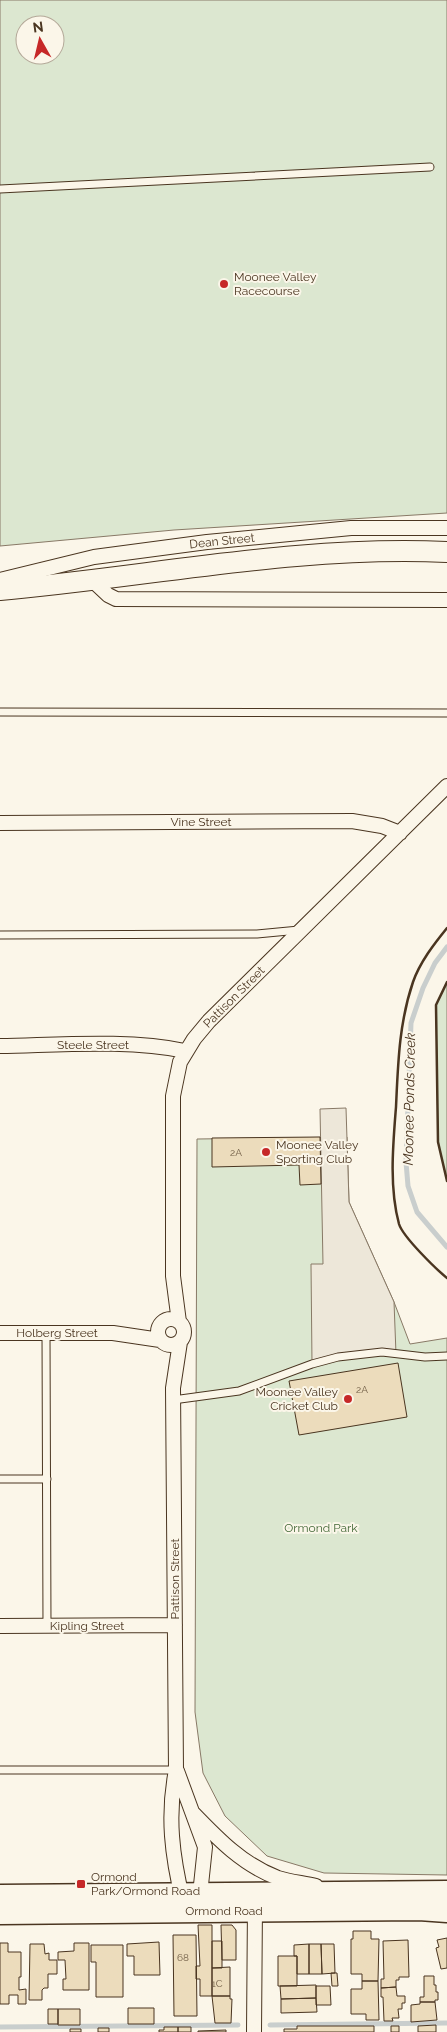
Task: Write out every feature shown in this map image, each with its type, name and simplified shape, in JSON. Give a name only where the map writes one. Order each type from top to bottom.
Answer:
[{"type":"main road","name":"Ormond Road","points":[[255,1902],[354,1892],[447,1892]]},
{"type":"main road","name":"Ormond Road","points":[[0,1896],[255,1902],[447,1911]]},
{"type":"main road","name":"Ormond Road","points":[[0,1913],[189,1900]]},
{"type":"street","name":"Dean Street","points":[[0,580],[94,557],[216,541],[351,528],[447,528]]},
{"type":"street","name":"Dean Street","points":[[0,590],[291,556],[384,552],[447,552]]},
{"type":"street","points":[[92,580],[108,595],[116,599],[447,600]]},
{"type":"street","name":"Pattison Street","points":[[179,1322],[173,1276],[173,1096],[175,1078],[185,1051],[209,1021],[447,786]]},
{"type":"street","name":"Vine Street","points":[[0,823],[352,821],[382,826],[400,833]]},
{"type":"street","name":"Steele Street","points":[[0,1046],[133,1045],[185,1051]]},
{"type":"street","name":"Pattison Street","points":[[162,1323],[173,1276]]},
{"type":"street","points":[[172,1319],[179,1322],[184,1332],[180,1342],[172,1346],[162,1341],[158,1332],[162,1323],[172,1319]]},
{"type":"street","name":"Holberg Street","points":[[113,1333],[162,1323]]},
{"type":"street","name":"Holberg Street","points":[[0,1333],[113,1333],[162,1341]]},
{"type":"street","name":"Pattison Street","points":[[162,1341],[173,1394]]},
{"type":"street","name":"Pattison Street","points":[[180,1342],[173,1394],[176,1770],[170,1814],[173,1843],[189,1900]]},
{"type":"street","name":"Kipling Street","points":[[0,1626],[175,1625]]},
{"type":"street","name":"Pattison Street","points":[[176,1770],[204,1847],[201,1885],[189,1900]]},
{"type":"street","name":"Pattison Street","points":[[193,1813],[221,1843],[247,1862],[278,1878],[354,1892]]},
{"type":"street","points":[[254,2032],[255,1902]]},
{"type":"lane","points":[[0,188],[430,167]]},
{"type":"lane","points":[[0,712],[447,713]]},
{"type":"lane","points":[[0,935],[257,934],[302,929]]},
{"type":"lane","points":[[46,1333],[47,1626]]},
{"type":"lane","points":[[173,1394],[239,1392],[312,1364],[338,1357],[382,1352],[425,1357],[447,1356]]},
{"type":"lane","points":[[0,1479],[47,1479]]},
{"type":"lane","points":[[0,1770],[176,1770]]},
{"type":"green space","name":"Moonee Valley Racecourse","points":[[0,0],[447,0],[447,513],[174,530],[0,546]]},
{"type":"green space","points":[[447,982],[447,1181],[438,1142],[436,1005]]},
{"type":"green space","name":"Ormond Park","points":[[347,1137],[349,1202],[394,1302],[410,1344],[447,1338],[447,1875],[324,1873],[267,1856],[225,1816],[203,1773],[195,1712],[197,1139]]},
{"type":"shaded area","points":[[346,1108],[349,1202],[394,1302],[396,1354],[382,1352],[312,1364],[311,1264],[323,1264],[320,1109]]},
{"type":"building","name":"Moonee Valley Sporting Club","points":[[320,1137],[321,1184],[300,1185],[299,1165],[212,1167],[212,1138]]},
{"type":"building","name":"Moonee Valley Cricket Club","points":[[398,1363],[407,1417],[299,1435],[289,1381]]},
{"type":"building","points":[[198,1925],[212,1925],[212,1996],[200,1996],[200,1979],[196,1979],[196,1966],[200,1966]]},
{"type":"building","points":[[221,1925],[232,1925],[236,1930],[236,1960],[222,1960]]},
{"type":"building","points":[[353,1931],[371,1931],[371,1939],[379,1939],[378,1981],[362,1981],[362,1974],[351,1974],[351,1939],[353,1939]]},
{"type":"building","points":[[173,1935],[196,1935],[197,2016],[174,2016]]},
{"type":"building","points":[[447,1938],[447,1968],[441,1969],[436,1948],[439,1947],[437,1940]]},
{"type":"building","points":[[408,1940],[409,1977],[399,1977],[399,1980],[396,1980],[396,1987],[381,1988],[381,1979],[384,1979],[383,1941]]},
{"type":"building","points":[[212,1941],[222,1941],[222,1968],[212,1968]]},
{"type":"building","points":[[159,1942],[160,1975],[134,1975],[134,1956],[127,1956],[127,1944]]},
{"type":"building","points":[[0,1943],[8,1943],[8,1952],[21,1952],[19,1990],[26,1989],[26,2004],[18,2004],[18,1995],[9,1995],[9,2004],[0,2004]]},
{"type":"building","points":[[74,1943],[89,1943],[89,1990],[63,1990],[63,1979],[66,1979],[65,1960],[58,1960],[58,1952],[74,1951]]},
{"type":"building","points":[[30,1944],[44,1944],[45,1954],[49,1953],[49,1960],[57,1960],[57,1974],[48,1974],[48,1988],[42,1990],[42,2000],[29,2000]]},
{"type":"building","points":[[309,1944],[321,1944],[322,1974],[309,1974]]},
{"type":"building","points":[[309,1944],[309,1974],[297,1974],[297,1956],[294,1956],[294,1945]]},
{"type":"building","points":[[321,1944],[334,1944],[335,1973],[322,1974]]},
{"type":"building","points":[[91,1945],[123,1945],[123,1997],[96,1997],[96,1962],[91,1962]]},
{"type":"building","points":[[278,1956],[297,1956],[297,1986],[278,1986]]},
{"type":"building","points":[[230,1967],[230,1996],[212,1996],[212,1968]]},
{"type":"building","points":[[331,1973],[337,1973],[338,1986],[332,1986]]},
{"type":"building","points":[[424,1976],[434,1976],[434,1985],[436,1985],[436,1992],[438,1992],[438,2000],[435,2000],[435,2002],[420,2002],[420,1997],[424,1997]]},
{"type":"building","points":[[362,1981],[378,1981],[379,2020],[366,2020],[366,2014],[351,2014],[351,1989],[362,1989]]},
{"type":"building","points":[[316,1985],[316,1998],[281,1999],[280,1986]]},
{"type":"building","points":[[316,1986],[330,1986],[331,2005],[316,2005]]},
{"type":"building","points":[[396,1987],[397,1996],[405,1996],[405,2003],[402,2003],[402,2009],[398,2009],[399,2018],[392,2018],[393,2021],[384,2021],[381,1988]]},
{"type":"building","points":[[212,1996],[230,1996],[230,1999],[232,1999],[231,2023],[215,2023]]},
{"type":"building","points":[[316,1998],[317,2012],[281,2013],[281,1999]]},
{"type":"building","points":[[420,2002],[435,2002],[437,2020],[411,2022],[411,2005],[420,2004]]},
{"type":"building","points":[[128,2008],[154,2008],[154,2024],[128,2024]]},
{"type":"building","points":[[48,2009],[58,2009],[58,2024],[48,2024]]},
{"type":"building","points":[[58,2009],[80,2009],[80,2025],[58,2025]]},
{"type":"building","points":[[436,2025],[436,2032],[418,2032],[418,2026]]},
{"type":"building","points":[[297,2026],[374,2026],[374,2032],[284,2032],[284,2029],[297,2029]]},
{"type":"building","points":[[391,2026],[399,2026],[399,2032],[391,2032]]},
{"type":"building","points":[[164,2027],[178,2027],[178,2032],[159,2032],[159,2030],[164,2030]]},
{"type":"building","points":[[178,2027],[191,2027],[191,2032],[178,2032]]},
{"type":"building","points":[[98,2028],[109,2028],[109,2032],[98,2032]]},
{"type":"building","points":[[70,2029],[81,2029],[81,2032],[70,2032]]},
{"type":"building","points":[[226,2030],[226,2032],[198,2032],[198,2031]]},
{"type":"waterway","name":"Moonee Ponds Creek","points":[[447,947],[435,963],[423,988],[411,1023],[406,1162],[408,1186],[417,1212],[447,1247]]},
{"type":"waterway","points":[[270,2025],[447,2023]]},
{"type":"waterway","points":[[0,2027],[238,2025]]},
{"type":"wall","points":[[447,928],[419,967],[408,997],[399,1059],[393,1166],[394,1195],[399,1224],[413,1244],[447,1278]]},
{"type":"wall","points":[[447,982],[436,1005],[438,1142],[447,1181]]},
{"type":"place","name":"Moonee Valley Racecourse","points":[[224,284]]},
{"type":"place","name":"Moonee Valley Sporting Club","points":[[266,1152]]},
{"type":"place","name":"Moonee Valley Cricket Club","points":[[348,1399]]},
{"type":"place","name":"Ormond Park/Ormond Road","points":[[81,1884]]}]
